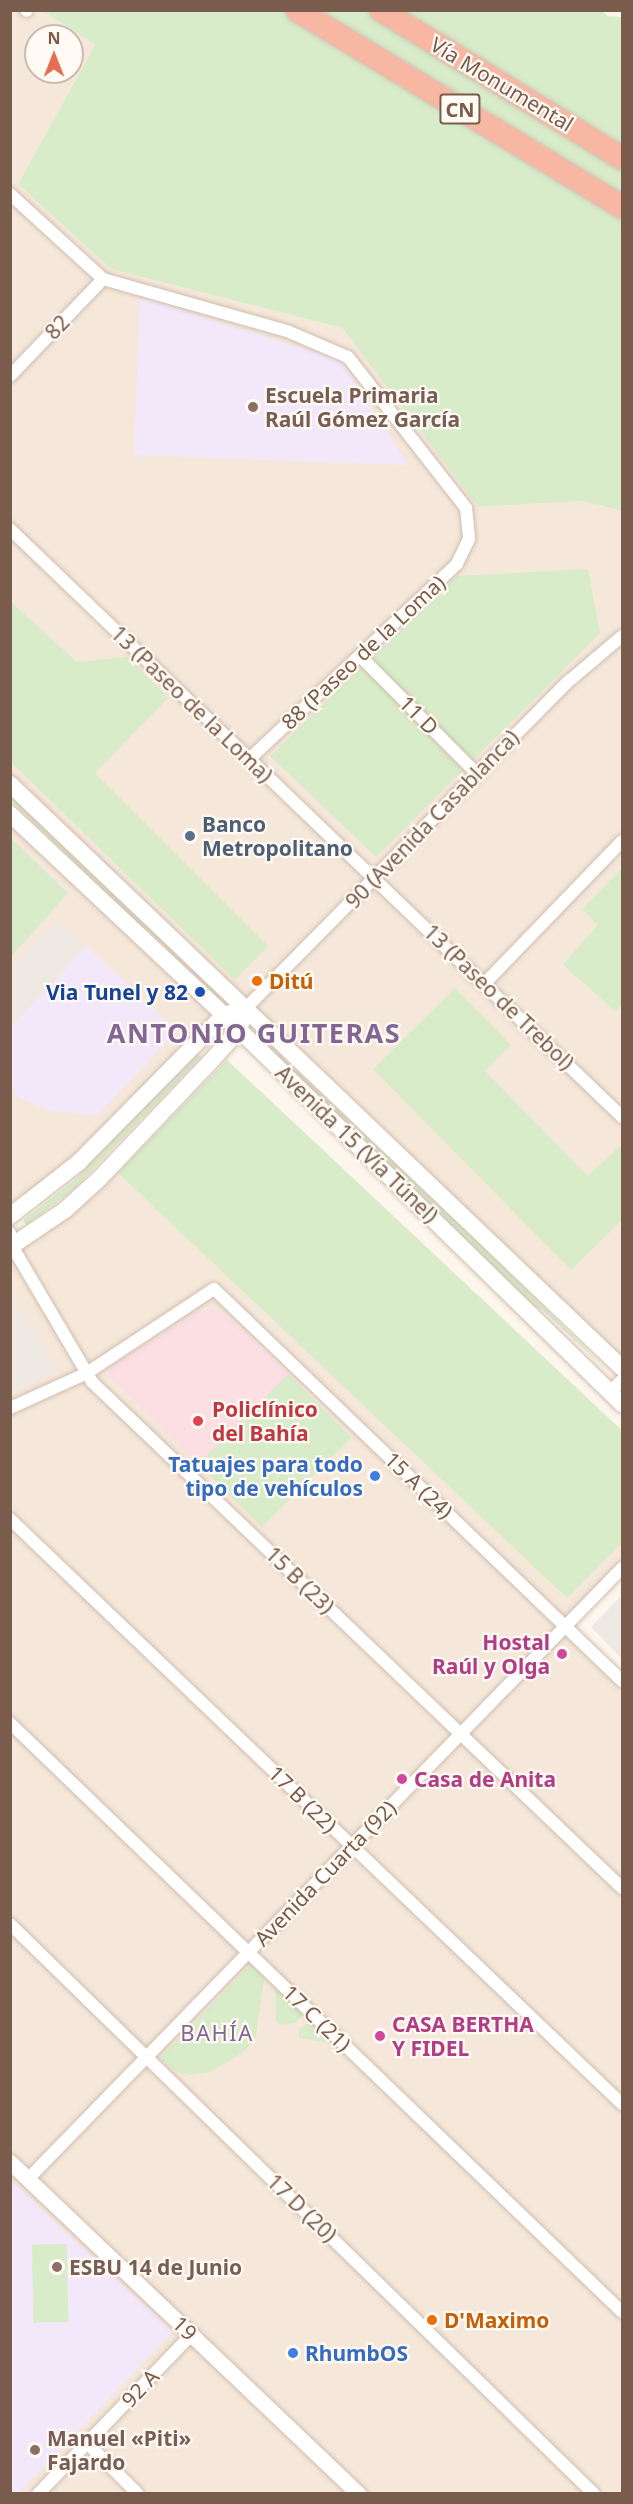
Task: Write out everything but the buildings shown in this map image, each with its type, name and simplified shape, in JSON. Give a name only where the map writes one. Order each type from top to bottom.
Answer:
[{"type":"highway","name":"Vía Monumental","points":[[297,10],[622,207]]},
{"type":"highway","name":"Vía Monumental","points":[[381,10],[622,158]]},
{"type":"main road","name":"Avenida 15 (Vía Túnel)","points":[[10,784],[622,1368]]},
{"type":"main road","name":"Avenida 15 (Vía Túnel)","points":[[10,814],[616,1386],[622,1404]]},
{"type":"main road","points":[[10,1216],[79,1162],[224,1015],[246,1008]]},
{"type":"main road","points":[[11,1242],[65,1210],[100,1178],[239,1030],[246,1008]]},
{"type":"street","points":[[10,194],[103,279]]},
{"type":"street","name":"82","points":[[10,376],[103,279]]},
{"type":"street","name":"88 (Paseo de la Loma)","points":[[103,279],[287,331],[348,357],[466,508],[469,538],[457,564],[361,657],[249,759]]},
{"type":"street","name":"13 (Paseo de la Loma)","points":[[10,529],[249,759],[376,877]]},
{"type":"street","name":"90 (Avenida Casablanca)","points":[[246,1008],[476,772],[569,681],[622,636]]},
{"type":"street","name":"11 D","points":[[361,657],[476,772]]},
{"type":"street","points":[[485,983],[622,841]]},
{"type":"street","name":"13 (Paseo de Trebol)","points":[[376,877],[622,1117]]},
{"type":"street","name":"15 B (23)","points":[[11,1242],[87,1373],[622,1888]]},
{"type":"street","name":"15 A (24)","points":[[87,1373],[214,1289],[622,1681]]},
{"type":"street","points":[[10,1408],[87,1373]]},
{"type":"street","name":"17 B (22)","points":[[10,1519],[622,2104]]},
{"type":"street","name":"Avenida Cuarta (92)","points":[[28,2179],[622,1568]]},
{"type":"street","name":"17 C (21)","points":[[10,1723],[622,2312]]},
{"type":"street","name":"17 D (20)","points":[[10,1923],[594,2493]]},
{"type":"street","name":"19","points":[[10,2162],[359,2493]]},
{"type":"street","name":"92 A","points":[[38,2493],[192,2334]]},
{"type":"street","points":[[87,2443],[138,2493]]},
{"type":"shaded area","points":[[10,11],[43,11],[63,24],[24,24],[24,84],[73,84],[18,184],[111,269],[342,328],[478,507],[582,501],[622,511],[622,1368],[11,782]]},
{"type":"shaded area","points":[[84,38],[95,45],[84,65]]},
{"type":"shaded area","name":"Escuela Primaria Raúl Gómez García","points":[[140,297],[340,360],[408,465],[134,455]]},
{"type":"shaded area","points":[[10,814],[224,1015],[10,1216]]},
{"type":"shaded area","points":[[57,919],[87,947],[11,1027],[11,968]]},
{"type":"shaded area","points":[[87,947],[177,1030],[98,1115],[50,1111],[16,1096],[11,1080],[11,1027]]},
{"type":"shaded area","points":[[227,1060],[622,1430],[622,1568],[566,1626],[622,1681],[622,2493],[11,2494],[11,1247],[59,1224],[118,1173]]},
{"type":"shaded area","points":[[11,1294],[57,1372],[10,1393]]},
{"type":"shaded area","name":"Policlínico del Bahía","points":[[211,1309],[225,1314],[288,1374],[199,1464],[109,1377],[110,1367],[193,1313]]},
{"type":"shaded area","points":[[622,1595],[622,1659],[591,1627]]},
{"type":"shaded area","name":"ESBU 14 de Junio","points":[[10,2180],[173,2331],[18,2494],[10,2493]]},
{"type":"green space","points":[[601,10],[608,16],[622,17],[622,511],[582,501],[478,507],[342,328],[111,269],[18,184],[73,84],[84,84],[84,65],[95,45],[84,38],[84,24],[63,24],[43,11]]},
{"type":"green space","points":[[588,569],[600,633],[376,857],[270,756],[457,576]]},
{"type":"green space","points":[[10,601],[77,662],[128,657],[168,698],[95,773],[268,946],[235,980],[11,762]]},
{"type":"green space","points":[[10,792],[230,1001],[227,1004],[150,931],[140,926],[11,800]]},
{"type":"green space","points":[[11,838],[68,893],[11,957],[10,956]]},
{"type":"green space","points":[[622,868],[622,1005],[615,1011],[563,965],[597,925],[582,909]]},
{"type":"green space","points":[[455,988],[511,1045],[485,1071],[588,1176],[620,1146],[622,1149],[622,1220],[571,1270],[373,1069]]},
{"type":"green space","points":[[249,1027],[441,1205],[609,1372],[542,1310],[525,1301]]},
{"type":"green space","points":[[196,1053],[201,1057],[73,1190],[26,1225],[23,1220],[73,1181]]},
{"type":"green space","points":[[227,1060],[622,1431],[622,1543],[567,1598],[118,1173]]},
{"type":"green space","points":[[288,1374],[352,1438],[262,1527],[198,1464]]},
{"type":"green space","points":[[253,1962],[265,1973],[256,2036],[245,2051],[210,2072],[191,2075],[174,2071],[160,2058]]},
{"type":"green space","points":[[275,1983],[304,2014],[295,2023],[282,2025],[276,2021]]},
{"type":"green space","points":[[311,2021],[336,2044],[299,2038],[299,2029]]},
{"type":"green space","points":[[67,2244],[68,2322],[33,2323],[32,2245]]},
{"type":"place","name":"Escuela Primaria Raúl Gómez García","points":[[253,407]]},
{"type":"place","name":"Banco Metropolitano","points":[[190,836]]},
{"type":"place","name":"Ditú","points":[[257,981]]},
{"type":"place","name":"Via Tunel y 82","points":[[200,992]]},
{"type":"place","name":"Policlínico del Bahía","points":[[198,1421]]},
{"type":"place","name":"Tatuajes para todo tipo de vehículos","points":[[375,1476]]},
{"type":"place","name":"Hostal Raúl y Olga","points":[[562,1654]]},
{"type":"place","name":"Casa de Anita","points":[[402,1779]]},
{"type":"place","name":"CASA BERTHA Y FIDEL","points":[[380,2036]]},
{"type":"place","name":"ESBU 14 de Junio","points":[[57,2267]]},
{"type":"place","name":"D'Maximo","points":[[432,2320]]},
{"type":"place","name":"RhumbOS","points":[[293,2353]]},
{"type":"place","name":"Manuel «Piti» Fajardo","points":[[35,2450]]},
{"type":"district","name":"ANTONIO GUITERAS","points":[[254,1033]]},
{"type":"district","name":"BAHÍA","points":[[217,2033]]}]
